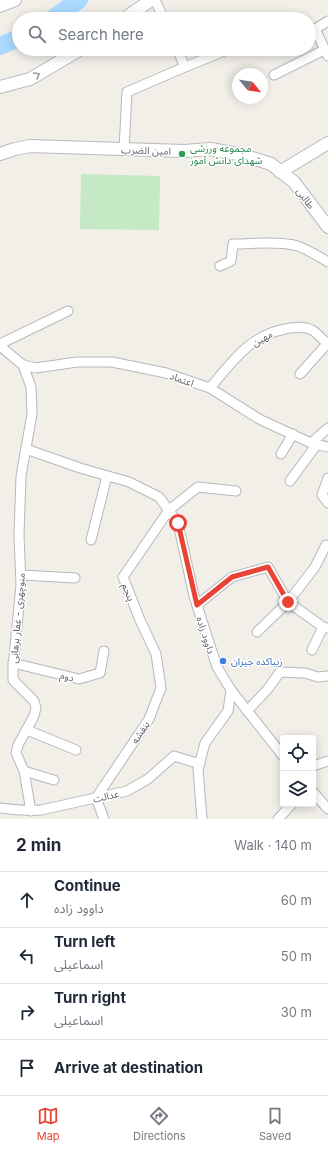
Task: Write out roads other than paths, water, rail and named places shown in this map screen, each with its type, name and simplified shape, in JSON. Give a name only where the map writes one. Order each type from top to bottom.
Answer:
[{"type":"main road","points":[[0,6],[15,0]]},
{"type":"main road","points":[[134,12],[151,0]]},
{"type":"main road","points":[[0,87],[30,79],[69,56]]},
{"type":"main road","points":[[280,172],[328,143]]},
{"type":"main road","name":"امین الضرب","points":[[0,154],[30,146],[184,151],[211,149],[244,155],[271,164],[280,172]]},
{"type":"main road","name":"طالبی","points":[[280,172],[294,182],[328,227]]},
{"type":"street","points":[[156,0],[161,12]]},
{"type":"street","points":[[316,28],[328,21]]},
{"type":"street","points":[[274,75],[326,53],[316,33]]},
{"type":"street","points":[[180,56],[185,67]]},
{"type":"street","points":[[124,149],[127,92],[212,56]]},
{"type":"street","points":[[220,266],[231,261],[233,244],[294,245],[328,262]]},
{"type":"street","points":[[22,365],[0,345],[68,311]]},
{"type":"street","name":"مهین","points":[[210,388],[236,357],[253,341],[274,331],[294,327],[312,330],[328,344]]},
{"type":"street","points":[[300,374],[328,344]]},
{"type":"street","name":"اعتماد","points":[[22,365],[36,368],[78,362],[112,362],[166,373],[210,388],[259,419],[314,443],[328,447]]},
{"type":"street","name":"منوچهری - غفار برهانی","points":[[22,365],[31,387],[32,414],[21,483],[19,535],[22,575],[13,663],[13,680],[34,701],[36,708],[34,716],[18,745],[16,753],[24,771],[38,813]]},
{"type":"street","points":[[290,481],[314,443],[328,428]]},
{"type":"street","points":[[281,454],[293,434]]},
{"type":"street","name":"داوود زاده","points":[[26,449],[80,468],[129,482],[159,497],[178,523],[197,605],[217,667],[231,690],[280,752]]},
{"type":"street","points":[[91,540],[107,476]]},
{"type":"street","points":[[328,478],[322,495],[328,503]]},
{"type":"street","points":[[169,510],[198,487],[236,491]]},
{"type":"street","name":"پنجم","points":[[157,658],[123,577],[169,510]]},
{"type":"street","points":[[257,632],[288,602],[315,567],[326,545]]},
{"type":"street","points":[[197,605],[232,577],[268,567],[288,602],[326,628],[312,650]]},
{"type":"street","points":[[22,575],[74,578]]},
{"type":"street","name":"دوم","points":[[13,663],[80,679],[100,673],[104,651]]},
{"type":"street","name":"بنفشه","points":[[96,798],[149,719],[161,688],[157,658]]},
{"type":"street","points":[[247,711],[267,690],[280,672],[305,673],[318,677],[328,676]]},
{"type":"street","points":[[202,819],[198,769],[205,743],[228,711],[231,690]]},
{"type":"street","points":[[26,730],[76,750]]},
{"type":"street","name":"عدالت","points":[[0,808],[38,813],[127,791],[148,779],[174,756],[200,764]]},
{"type":"street","points":[[316,765],[328,761]]},
{"type":"street","points":[[24,771],[54,780]]},
{"type":"street","points":[[316,795],[328,809]]},
{"type":"street","points":[[96,798],[104,819]]},
{"type":"street","points":[[278,819],[289,807]]},
{"type":"waterway","points":[[62,12],[79,0]]},
{"type":"waterway","points":[[0,46],[12,41]]},
{"type":"place","name":"مجموعه ورزشی شهدای دانش آموز","points":[[182,154]]},
{"type":"place","name":"زیباکده جیران","points":[[223,661]]}]
